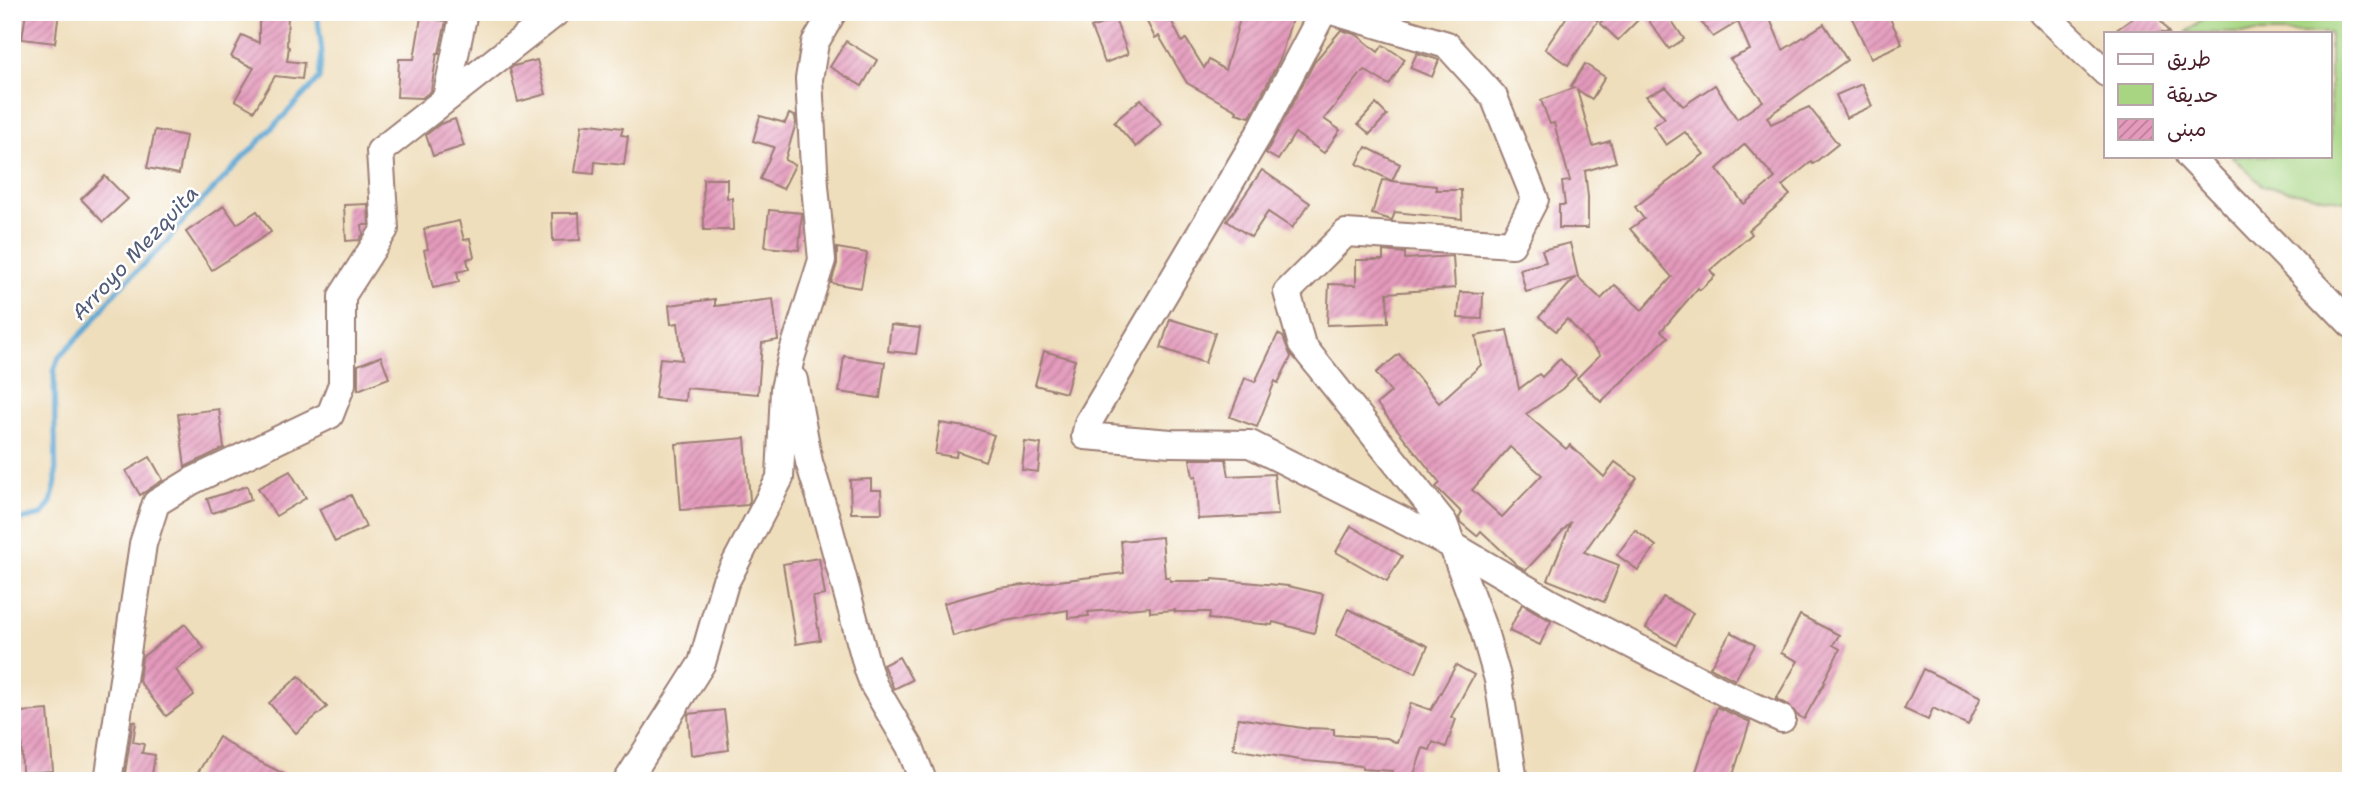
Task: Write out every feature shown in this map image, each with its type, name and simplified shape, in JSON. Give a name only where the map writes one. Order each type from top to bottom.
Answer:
[{"type":"street","points":[[446,98],[464,12]]},
{"type":"street","points":[[108,781],[143,544],[156,502],[192,481],[330,415],[342,384],[342,296],[384,229],[380,152],[558,12]]},
{"type":"street","points":[[627,781],[702,663],[725,583],[780,478],[784,389],[790,358],[822,260],[814,186],[809,79],[815,43],[833,12]]},
{"type":"street","points":[[1323,12],[1259,134],[1088,423],[1085,436],[1171,443],[1250,444],[1452,545],[1551,603],[1725,693],[1782,719]]},
{"type":"street","points":[[1335,12],[1447,45],[1493,97],[1535,199],[1512,244],[1346,233],[1287,292],[1302,345],[1444,523],[1484,631],[1498,680],[1514,781]]},
{"type":"street","points":[[2042,12],[2104,70]]},
{"type":"street","points":[[2191,158],[2351,324]]},
{"type":"street","points":[[790,358],[808,462],[828,523],[868,670],[905,737],[923,781]]},
{"type":"green space","points":[[2210,12],[2351,12],[2351,202],[2263,186],[2234,158],[2332,158],[2332,32],[2187,32]]},
{"type":"building","points":[[26,12],[59,12],[55,43],[22,39]]},
{"type":"building","points":[[259,12],[288,12],[287,61],[304,63],[302,79],[275,76],[254,111],[235,100],[254,68],[231,57],[242,35],[259,43]]},
{"type":"building","points":[[1142,12],[1167,12],[1182,42],[1186,39],[1204,68],[1209,60],[1225,70],[1242,12],[1294,12],[1280,59],[1250,117],[1236,113],[1237,111],[1187,83],[1159,36],[1155,38]]},
{"type":"building","points":[[1570,12],[1586,12],[1598,21],[1568,65],[1545,49]]},
{"type":"building","points":[[1610,12],[1666,12],[1684,39],[1669,49],[1644,14],[1618,40],[1600,23]]},
{"type":"building","points":[[1693,12],[1767,12],[1783,50],[1824,24],[1847,60],[1767,117],[1771,124],[1809,107],[1838,144],[1782,186],[1790,195],[1749,230],[1752,234],[1710,270],[1715,276],[1700,290],[1698,288],[1661,331],[1668,337],[1601,402],[1577,378],[1600,355],[1567,319],[1556,331],[1539,317],[1575,278],[1526,292],[1520,269],[1546,262],[1542,250],[1570,243],[1578,277],[1601,299],[1615,285],[1642,310],[1672,277],[1630,229],[1644,219],[1635,207],[1704,154],[1685,132],[1666,145],[1653,126],[1665,118],[1646,96],[1666,87],[1683,106],[1715,85],[1737,119],[1763,101],[1730,59],[1750,50],[1738,22],[1713,37]],"holes":[[[1745,144],[1775,178],[1744,204],[1717,169]]]},
{"type":"building","points":[[1849,12],[1887,12],[1902,44],[1871,58]]},
{"type":"building","points":[[2142,12],[2154,12],[2168,32],[2113,32]]},
{"type":"building","points":[[421,17],[446,21],[431,91],[422,98],[397,97],[399,59],[414,59]]},
{"type":"building","points":[[1115,19],[1128,54],[1105,63],[1091,28]]},
{"type":"building","points":[[1341,30],[1357,35],[1378,52],[1383,45],[1405,59],[1389,85],[1364,70],[1324,119],[1340,130],[1324,153],[1295,133],[1278,160],[1266,153],[1315,61]]},
{"type":"building","points":[[846,41],[877,60],[862,86],[830,67]]},
{"type":"building","points":[[1417,53],[1439,60],[1432,77],[1410,68]]},
{"type":"building","points":[[537,60],[546,94],[518,102],[510,69]]},
{"type":"building","points":[[1585,64],[1605,77],[1592,99],[1577,90],[1593,146],[1610,141],[1616,162],[1585,171],[1588,228],[1559,228],[1559,205],[1565,205],[1562,182],[1570,181],[1554,123],[1550,124],[1541,100],[1574,88],[1571,86]]},
{"type":"building","points":[[1862,84],[1872,106],[1846,118],[1836,95]]},
{"type":"building","points":[[1141,99],[1162,124],[1136,147],[1114,122]]},
{"type":"building","points":[[1376,104],[1387,115],[1370,134],[1358,124]]},
{"type":"building","points":[[789,114],[795,116],[796,123],[785,160],[795,165],[783,189],[760,179],[774,147],[753,141],[760,116],[785,123]]},
{"type":"building","points":[[455,119],[464,146],[433,156],[426,135],[440,124]]},
{"type":"building","points":[[582,125],[623,128],[621,135],[628,136],[624,165],[595,162],[594,174],[575,172]]},
{"type":"building","points":[[155,130],[186,136],[179,174],[147,168]]},
{"type":"building","points":[[1366,147],[1400,164],[1392,181],[1357,164]]},
{"type":"building","points":[[1262,170],[1310,203],[1292,228],[1268,212],[1251,237],[1227,221]]},
{"type":"building","points":[[105,176],[128,199],[103,222],[81,199]]},
{"type":"building","points":[[703,179],[727,179],[727,198],[732,198],[733,230],[704,230]]},
{"type":"building","points":[[1382,180],[1436,186],[1436,190],[1461,190],[1462,219],[1395,212],[1392,220],[1372,214]]},
{"type":"building","points":[[368,204],[369,225],[362,225],[363,234],[359,240],[346,241],[344,205]]},
{"type":"building","points":[[224,206],[237,224],[257,211],[271,232],[212,270],[186,232]]},
{"type":"building","points":[[769,210],[802,213],[799,250],[765,247]]},
{"type":"building","points":[[552,213],[579,213],[580,240],[553,241]]},
{"type":"building","points":[[459,221],[464,240],[470,239],[474,257],[467,259],[469,269],[457,272],[459,282],[433,288],[424,250],[428,249],[424,229]]},
{"type":"building","points":[[837,248],[867,253],[861,288],[831,283],[837,264]]},
{"type":"building","points":[[1383,251],[1405,253],[1405,259],[1453,256],[1455,288],[1387,293],[1388,323],[1327,325],[1329,284],[1356,285],[1356,260],[1383,260]]},
{"type":"building","points":[[1460,292],[1483,293],[1482,319],[1458,318]]},
{"type":"building","points":[[715,299],[715,306],[773,299],[778,340],[762,343],[758,394],[686,388],[685,401],[655,398],[660,358],[682,360],[678,323],[671,324],[669,305]]},
{"type":"building","points":[[1170,319],[1215,333],[1205,363],[1161,348]]},
{"type":"building","points":[[891,325],[920,328],[916,354],[888,351]]},
{"type":"building","points":[[1507,330],[1519,389],[1539,374],[1542,377],[1560,359],[1576,375],[1562,389],[1526,414],[1566,449],[1570,445],[1604,477],[1615,462],[1637,478],[1584,552],[1619,565],[1604,602],[1548,580],[1571,522],[1526,570],[1517,565],[1481,531],[1477,536],[1460,522],[1462,513],[1436,487],[1440,483],[1377,404],[1391,392],[1376,373],[1399,354],[1439,403],[1481,365],[1476,336]],"holes":[[[1510,447],[1542,475],[1502,517],[1472,490]]]},
{"type":"building","points":[[1278,334],[1283,337],[1291,357],[1278,383],[1275,381],[1257,427],[1230,417],[1245,378],[1255,382]]},
{"type":"building","points":[[1044,351],[1075,360],[1066,393],[1035,385]]},
{"type":"building","points":[[381,356],[389,378],[358,390],[358,365]]},
{"type":"building","points":[[844,356],[885,362],[880,398],[839,392]]},
{"type":"building","points":[[219,409],[224,448],[185,467],[178,414]]},
{"type":"building","points":[[940,423],[977,429],[994,435],[985,461],[957,451],[956,457],[935,454]]},
{"type":"building","points":[[745,438],[750,500],[748,505],[681,510],[676,444]]},
{"type":"building","points":[[1025,442],[1041,444],[1038,472],[1022,470]]},
{"type":"building","points":[[150,457],[163,480],[140,495],[126,471]]},
{"type":"building","points":[[1190,459],[1226,459],[1229,476],[1274,474],[1278,515],[1198,519],[1196,476],[1193,477]]},
{"type":"building","points":[[290,471],[306,498],[276,516],[258,488]]},
{"type":"building","points":[[871,479],[871,490],[881,490],[882,513],[851,513],[850,480]]},
{"type":"building","points":[[247,486],[251,500],[212,513],[207,499]]},
{"type":"building","points":[[351,495],[366,527],[335,542],[319,509]]},
{"type":"building","points":[[1351,526],[1402,556],[1387,581],[1336,552]]},
{"type":"building","points":[[1635,530],[1656,546],[1638,570],[1617,555]]},
{"type":"building","points":[[1162,537],[1165,577],[1169,577],[1170,581],[1213,579],[1288,586],[1323,594],[1314,633],[1273,622],[1272,625],[1209,619],[1210,612],[1150,612],[1150,607],[1088,612],[1089,616],[1068,618],[1068,610],[1005,621],[953,636],[944,603],[999,588],[1124,573],[1121,541]]},
{"type":"building","points":[[819,558],[825,595],[813,597],[820,640],[796,644],[783,564]]},
{"type":"building","points":[[1663,597],[1693,613],[1676,645],[1646,628]]},
{"type":"building","points":[[1522,604],[1551,621],[1540,645],[1509,631]]},
{"type":"building","points":[[1348,609],[1428,646],[1416,673],[1336,635]]},
{"type":"building","points":[[1800,615],[1839,635],[1833,645],[1840,649],[1804,719],[1789,705],[1776,699],[1798,661],[1781,653]]},
{"type":"building","points":[[185,624],[204,648],[176,670],[194,695],[166,716],[139,681],[142,657]]},
{"type":"building","points":[[1731,632],[1755,645],[1735,680],[1710,667]]},
{"type":"building","points":[[899,657],[912,680],[894,689],[883,665]]},
{"type":"building","points":[[1456,665],[1474,675],[1451,717],[1456,719],[1446,747],[1433,742],[1430,750],[1423,748],[1413,777],[1392,774],[1393,771],[1362,769],[1362,766],[1306,761],[1233,749],[1238,718],[1309,729],[1334,729],[1334,735],[1387,738],[1397,743],[1411,703],[1431,710]]},
{"type":"building","points":[[1923,669],[1981,697],[1968,725],[1933,708],[1928,720],[1904,709]]},
{"type":"building","points":[[299,676],[327,707],[296,733],[269,703]]},
{"type":"building","points":[[1717,707],[1750,722],[1731,781],[1693,781]]},
{"type":"building","points":[[48,710],[53,771],[22,773],[21,712]]},
{"type":"building","points":[[724,710],[729,750],[691,755],[688,714]]},
{"type":"building","points":[[133,721],[136,722],[133,742],[144,744],[142,753],[155,755],[151,781],[124,780]]},
{"type":"building","points":[[219,737],[246,755],[298,781],[193,781]]},
{"type":"waterway","name":"Arroyo Mezquita","points":[[12,522],[42,515],[51,502],[56,482],[54,371],[59,357],[91,324],[117,290],[166,243],[185,219],[319,79],[322,52],[317,12]]}]
